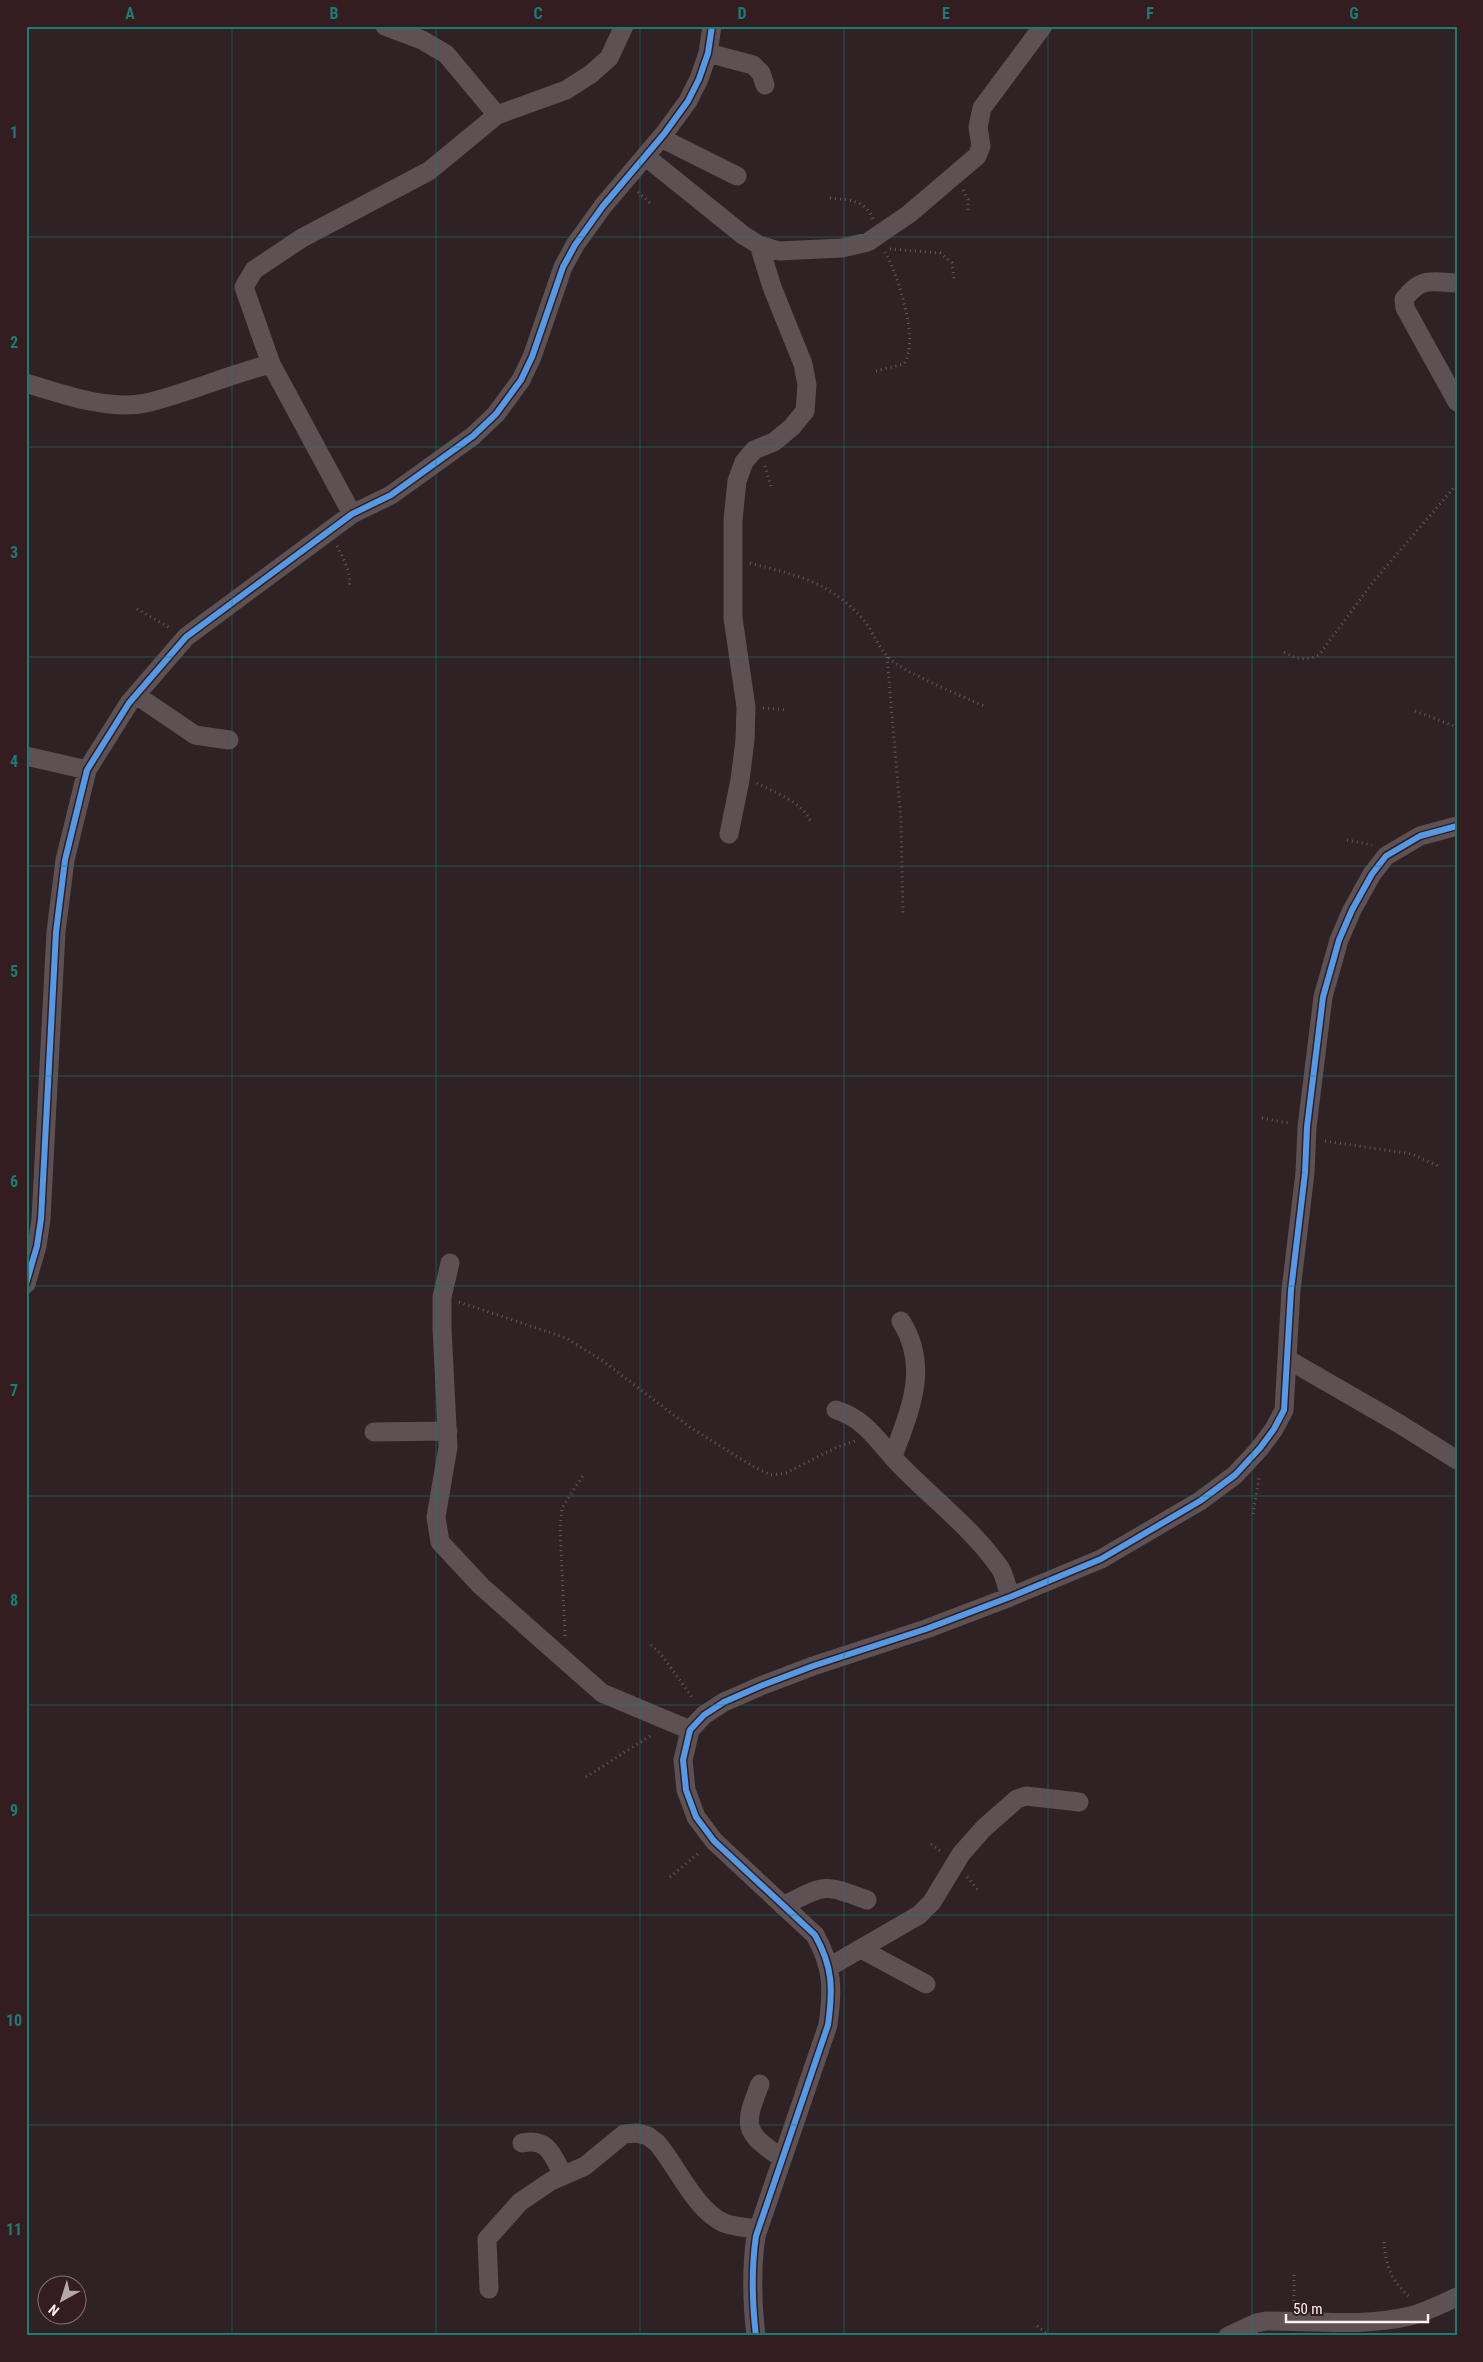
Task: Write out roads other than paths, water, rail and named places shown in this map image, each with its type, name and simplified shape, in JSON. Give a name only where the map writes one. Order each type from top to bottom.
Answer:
[{"type":"street","points":[[385,26],[422,40],[446,54],[497,115]]},
{"type":"street","points":[[352,514],[271,364],[244,287],[254,270],[302,238],[429,171],[497,115],[566,90],[591,74],[608,58],[624,26]]},
{"type":"street","points":[[26,1284],[37,1246],[41,1219],[56,932],[65,860],[87,770],[136,695],[186,637],[352,514],[391,495],[474,436],[510,397],[532,357],[563,267],[575,246],[604,206],[661,138],[688,101],[699,79],[708,53],[712,26]]},
{"type":"street","points":[[646,156],[743,235],[759,245],[779,251],[842,248],[868,242],[909,214],[976,156],[982,146],[978,127],[982,108],[1043,26]]},
{"type":"street","points":[[708,53],[753,65],[761,72],[765,85]]},
{"type":"street","points":[[661,138],[736,176]]},
{"type":"street","points":[[729,834],[746,740],[746,707],[733,618],[733,520],[737,481],[744,462],[754,450],[774,442],[792,428],[805,411],[807,385],[804,364],[772,288],[759,245]]},
{"type":"street","points":[[1457,283],[1428,280],[1404,298],[1405,308],[1457,402]]},
{"type":"street","points":[[26,383],[65,395],[110,404],[145,403],[271,364]]},
{"type":"street","points":[[136,695],[195,735],[229,740]]},
{"type":"street","points":[[26,756],[87,770]]},
{"type":"street","points":[[756,2336],[752,2302],[751,2266],[758,2229],[828,2025],[832,1998],[829,1967],[815,1935],[714,1841],[696,1817],[686,1790],[683,1760],[690,1730],[704,1715],[724,1702],[762,1685],[1010,1597],[1101,1559],[1194,1505],[1235,1475],[1274,1429],[1284,1410],[1291,1290],[1305,1173],[1307,1131],[1323,997],[1339,940],[1352,910],[1372,874],[1390,852],[1420,836],[1457,826]]},
{"type":"street","points":[[450,1262],[442,1297],[448,1447],[436,1517],[440,1542],[481,1586],[602,1693],[690,1730]]},
{"type":"street","points":[[893,1456],[910,1408],[917,1369],[914,1346],[902,1321]]},
{"type":"street","points":[[1287,1359],[1398,1423],[1457,1460]]},
{"type":"street","points":[[836,1410],[859,1420],[875,1435],[900,1465],[962,1524],[1002,1571],[1010,1597]]},
{"type":"street","points":[[374,1432],[448,1431]]},
{"type":"street","points":[[829,1967],[919,1915],[932,1902],[961,1854],[984,1828],[1018,1799],[1026,1796],[1079,1802]]},
{"type":"street","points":[[783,1906],[819,1888],[831,1887],[868,1900]]},
{"type":"street","points":[[861,1948],[926,1984]]},
{"type":"street","points":[[760,2084],[748,2119],[750,2127],[762,2145],[782,2158]]},
{"type":"street","points":[[490,2288],[486,2243],[490,2233],[520,2202],[563,2175],[584,2166],[624,2134],[637,2133],[648,2136],[666,2153],[700,2204],[712,2216],[735,2226],[758,2229]]},
{"type":"street","points":[[522,2143],[532,2141],[542,2144],[551,2153],[563,2175]]},
{"type":"street","points":[[1228,2336],[1256,2323],[1294,2321],[1352,2324],[1411,2316],[1430,2310],[1457,2297]]}]
